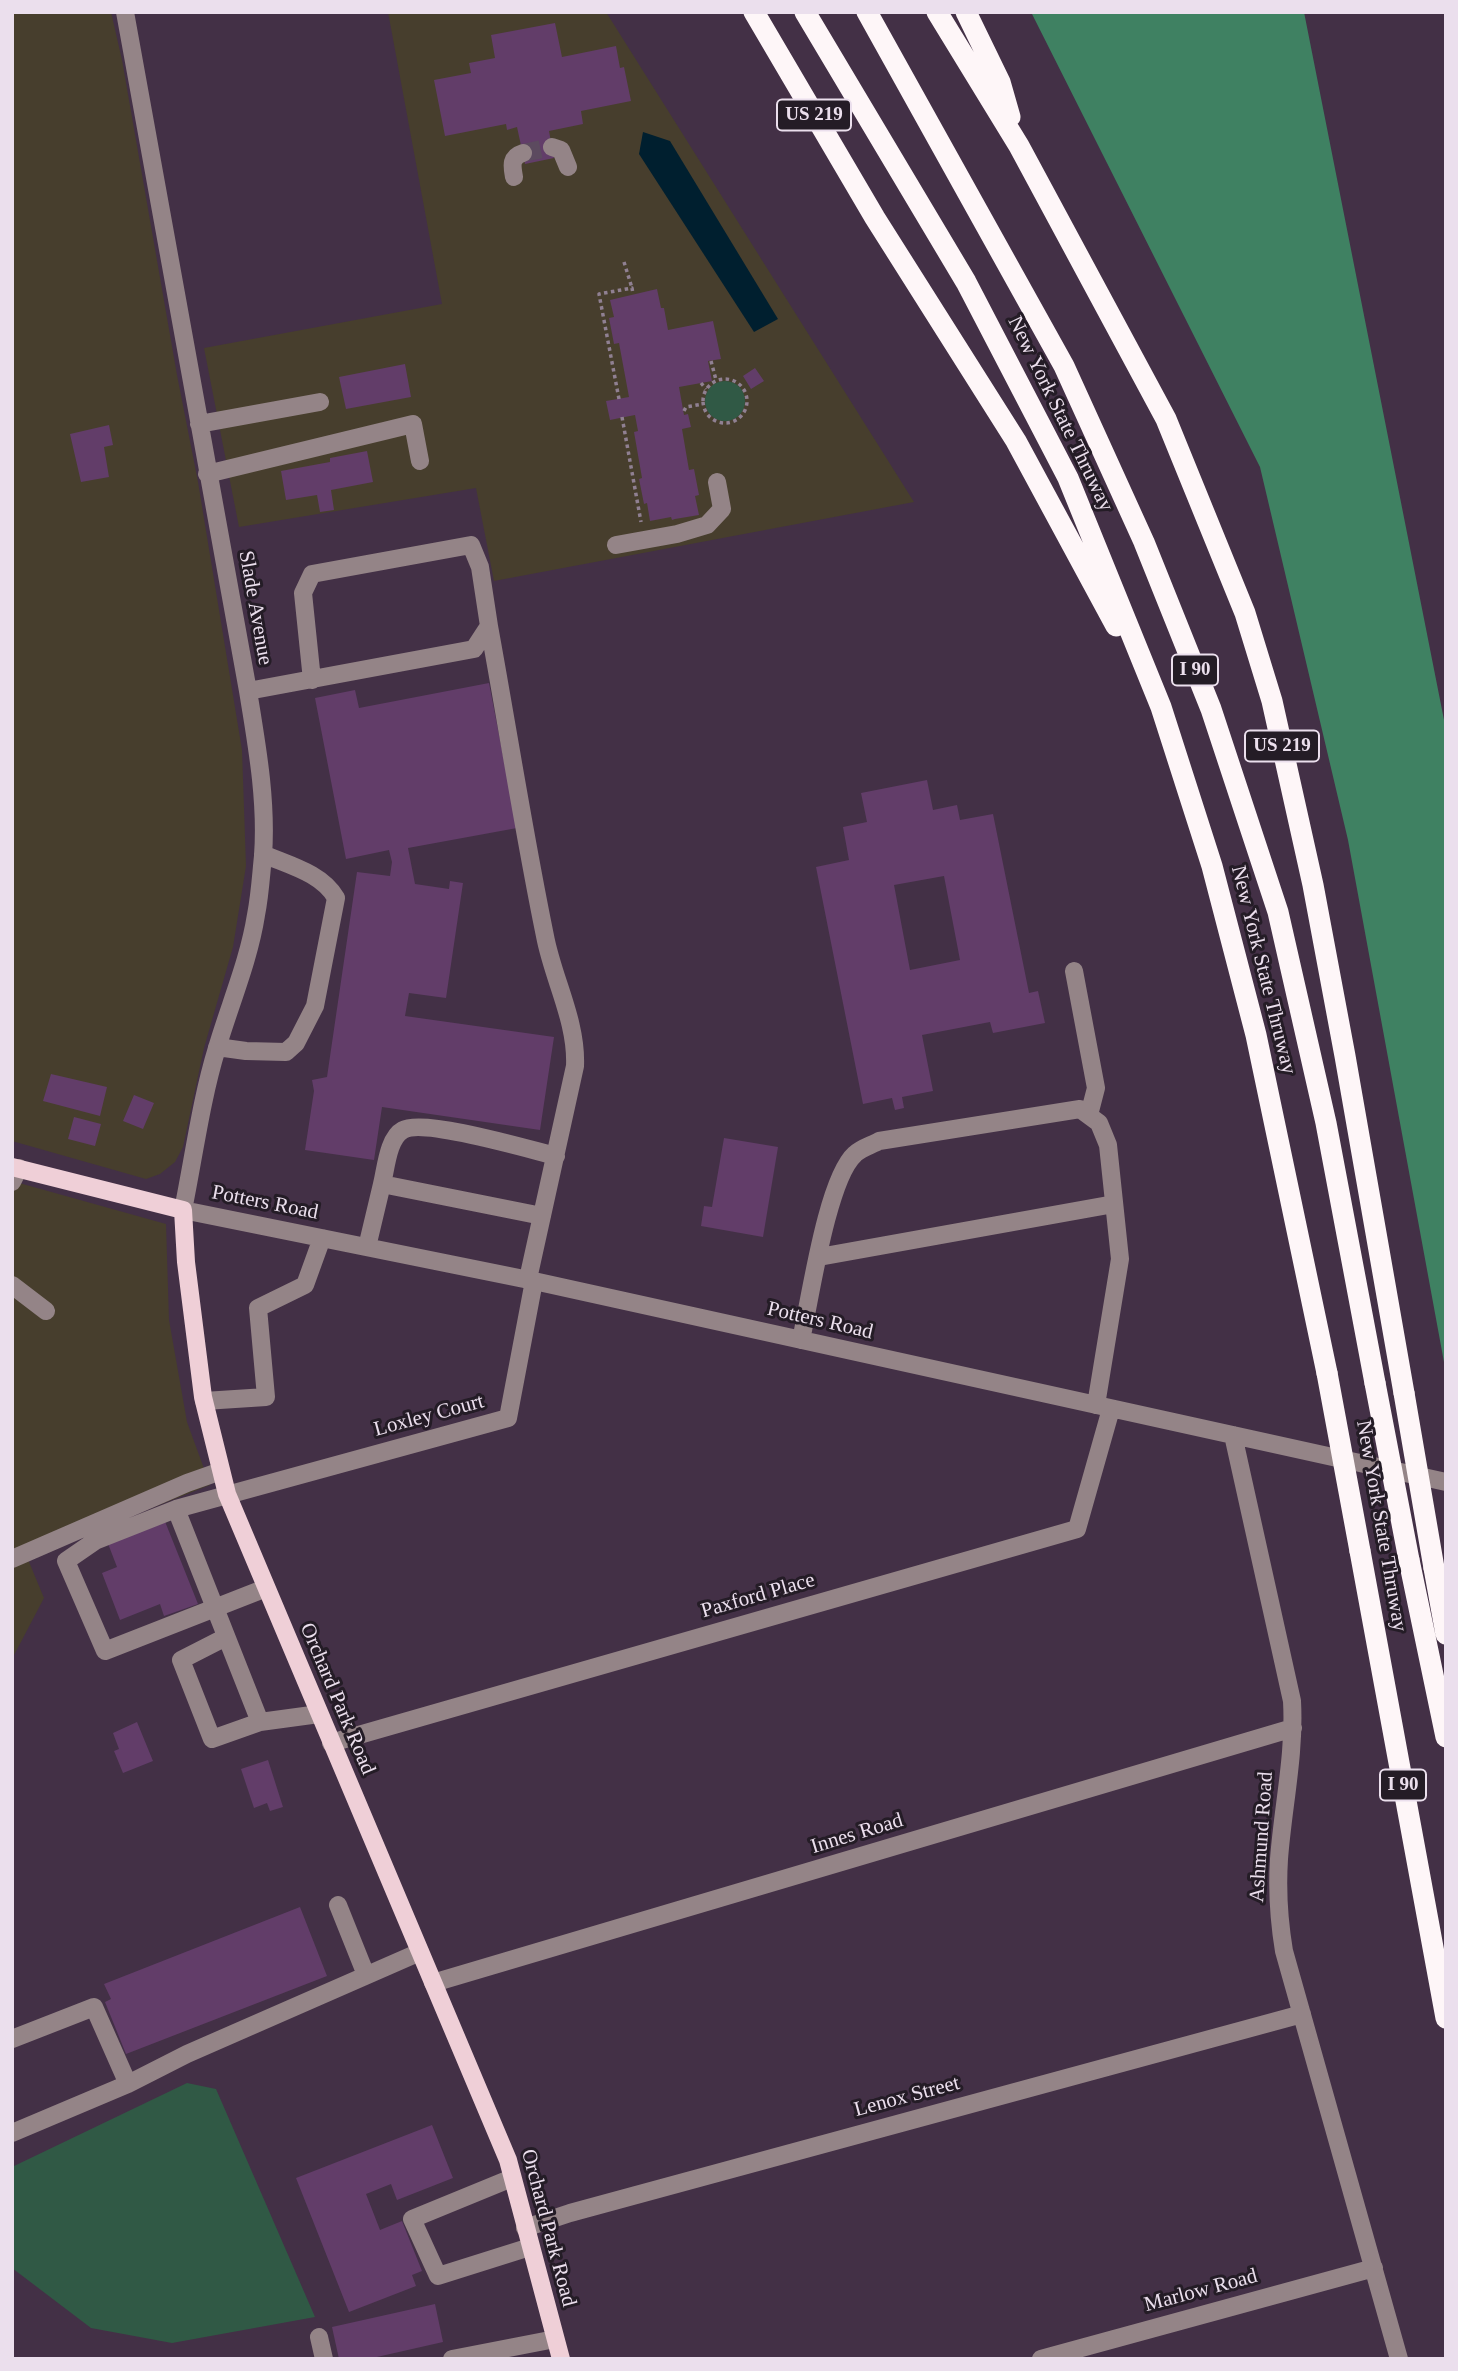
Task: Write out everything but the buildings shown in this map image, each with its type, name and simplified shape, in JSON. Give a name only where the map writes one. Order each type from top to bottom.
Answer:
[{"type":"highway","name":"US 219","points":[[754,12],[875,218],[1016,441],[1161,707]]},
{"type":"highway","name":"New York State Thruway","points":[[805,12],[966,282],[1068,478],[1161,707],[1212,866],[1256,1035],[1327,1373],[1446,2018]]},
{"type":"highway","name":"New York State Thruway","points":[[867,12],[1064,366],[1144,542],[1211,709],[1278,912],[1326,1123],[1409,1560],[1446,1737]]},
{"type":"highway","name":"US 219","points":[[937,12],[1019,146],[1166,419],[1205,510],[1249,625],[1272,701],[1312,885],[1345,1056],[1446,1634]]},
{"type":"highway","points":[[966,12],[1000,82],[1019,146]]},
{"type":"main road","points":[[15,1172],[183,1210]]},
{"type":"main road","name":"Orchard Park Road","points":[[183,1210],[186,1262],[204,1401],[227,1494],[508,2160],[561,2359]]},
{"type":"street","name":"Slade Avenue","points":[[125,12],[248,691],[262,791],[263,854],[253,927],[244,965],[217,1047],[183,1210]]},
{"type":"street","points":[[552,148],[561,150],[568,167]]},
{"type":"street","points":[[514,177],[513,160],[516,155],[523,153]]},
{"type":"street","points":[[199,424],[320,402]]},
{"type":"street","points":[[208,474],[413,424],[420,461]]},
{"type":"street","points":[[616,545],[677,534],[707,525],[722,509],[717,482]]},
{"type":"street","points":[[312,680],[303,593],[312,574],[471,545],[480,568],[545,939],[576,1052],[531,1280]]},
{"type":"street","points":[[248,691],[474,649],[489,626]]},
{"type":"street","points":[[217,1047],[286,1052],[296,1043],[315,1006],[336,898],[313,875],[263,854]]},
{"type":"street","points":[[1074,971],[1096,1088],[1089,1115]]},
{"type":"street","points":[[801,1340],[831,1199],[842,1172],[855,1154],[879,1141],[1080,1109],[1099,1123],[1108,1145],[1120,1259],[1103,1407]]},
{"type":"street","points":[[367,1247],[393,1141],[402,1130],[418,1126],[443,1129],[556,1156]]},
{"type":"street","points":[[382,1184],[542,1216]]},
{"type":"street","points":[[819,1257],[1114,1204]]},
{"type":"street","name":"Potters Road","points":[[183,1210],[531,1280],[1446,1482]]},
{"type":"street","points":[[204,1401],[266,1397],[258,1308],[305,1285],[322,1238]]},
{"type":"street","name":"Loxley Court","points":[[227,1494],[508,1418],[531,1280]]},
{"type":"street","points":[[12,1285],[46,1311]]},
{"type":"street","name":"Paxford Place","points":[[331,1743],[1077,1529],[1103,1407]]},
{"type":"street","name":"Ashmund Road","points":[[1233,1435],[1289,1681],[1293,1728],[1279,1860],[1278,1910],[1284,1951],[1399,2359]]},
{"type":"street","points":[[12,1559],[187,1483],[221,1471]]},
{"type":"street","points":[[227,1494],[176,1509],[95,1541],[66,1562],[105,1651],[216,1610],[266,1588]]},
{"type":"street","points":[[176,1509],[260,1722]]},
{"type":"street","points":[[226,1636],[181,1660],[212,1739],[260,1722],[319,1714]]},
{"type":"street","name":"Innes Road","points":[[433,1983],[1293,1728]]},
{"type":"street","points":[[338,1906],[366,1975]]},
{"type":"street","points":[[12,2133],[128,2084],[187,2054],[420,1952]]},
{"type":"street","points":[[12,2039],[94,2007],[128,2084]]},
{"type":"street","name":"Lenox Street","points":[[525,2228],[570,2213],[1302,2014]]},
{"type":"street","points":[[512,2178],[412,2219],[438,2276],[530,2247]]},
{"type":"street","name":"Marlow Road","points":[[1041,2359],[1374,2268]]},
{"type":"street","points":[[319,2337],[324,2359]]},
{"type":"street","points":[[452,2359],[555,2339]]},
{"type":"path","points":[[619,399],[599,294],[633,291],[624,262]]},
{"type":"path","points":[[711,361],[716,380]]},
{"type":"path","points":[[730,379],[742,387],[747,399],[746,405],[735,420],[723,423],[707,413],[703,404],[706,389],[716,380],[730,379]]},
{"type":"path","points":[[701,383],[706,389]]},
{"type":"path","points":[[742,387],[747,383]]},
{"type":"path","points":[[684,411],[686,407],[703,404]]},
{"type":"path","points":[[622,417],[641,523]]},
{"type":"shaded area","points":[[12,12],[111,12],[198,482],[242,750],[246,866],[233,947],[204,1048],[183,1147],[175,1162],[160,1174],[146,1179],[12,1141]]},
{"type":"shaded area","points":[[388,12],[606,12],[914,502],[494,581],[476,488],[239,527],[204,348],[442,304]]},
{"type":"shaded area","points":[[12,1181],[166,1224],[169,1320],[187,1422],[210,1485],[27,1557],[44,1598],[12,1659]]},
{"type":"green space","points":[[1031,12],[1304,12],[1446,730],[1446,1373],[1348,840],[1260,467]]},
{"type":"green space","points":[[725,381],[739,387],[745,401],[739,415],[725,421],[711,415],[705,401],[711,387]]},
{"type":"green space","points":[[187,2083],[216,2089],[315,2317],[172,2343],[91,2328],[12,2268],[12,2167]]},
{"type":"water","points":[[643,132],[670,141],[778,319],[754,332],[639,154]]},
{"type":"tunnel","points":[[523,153],[552,147]]}]
